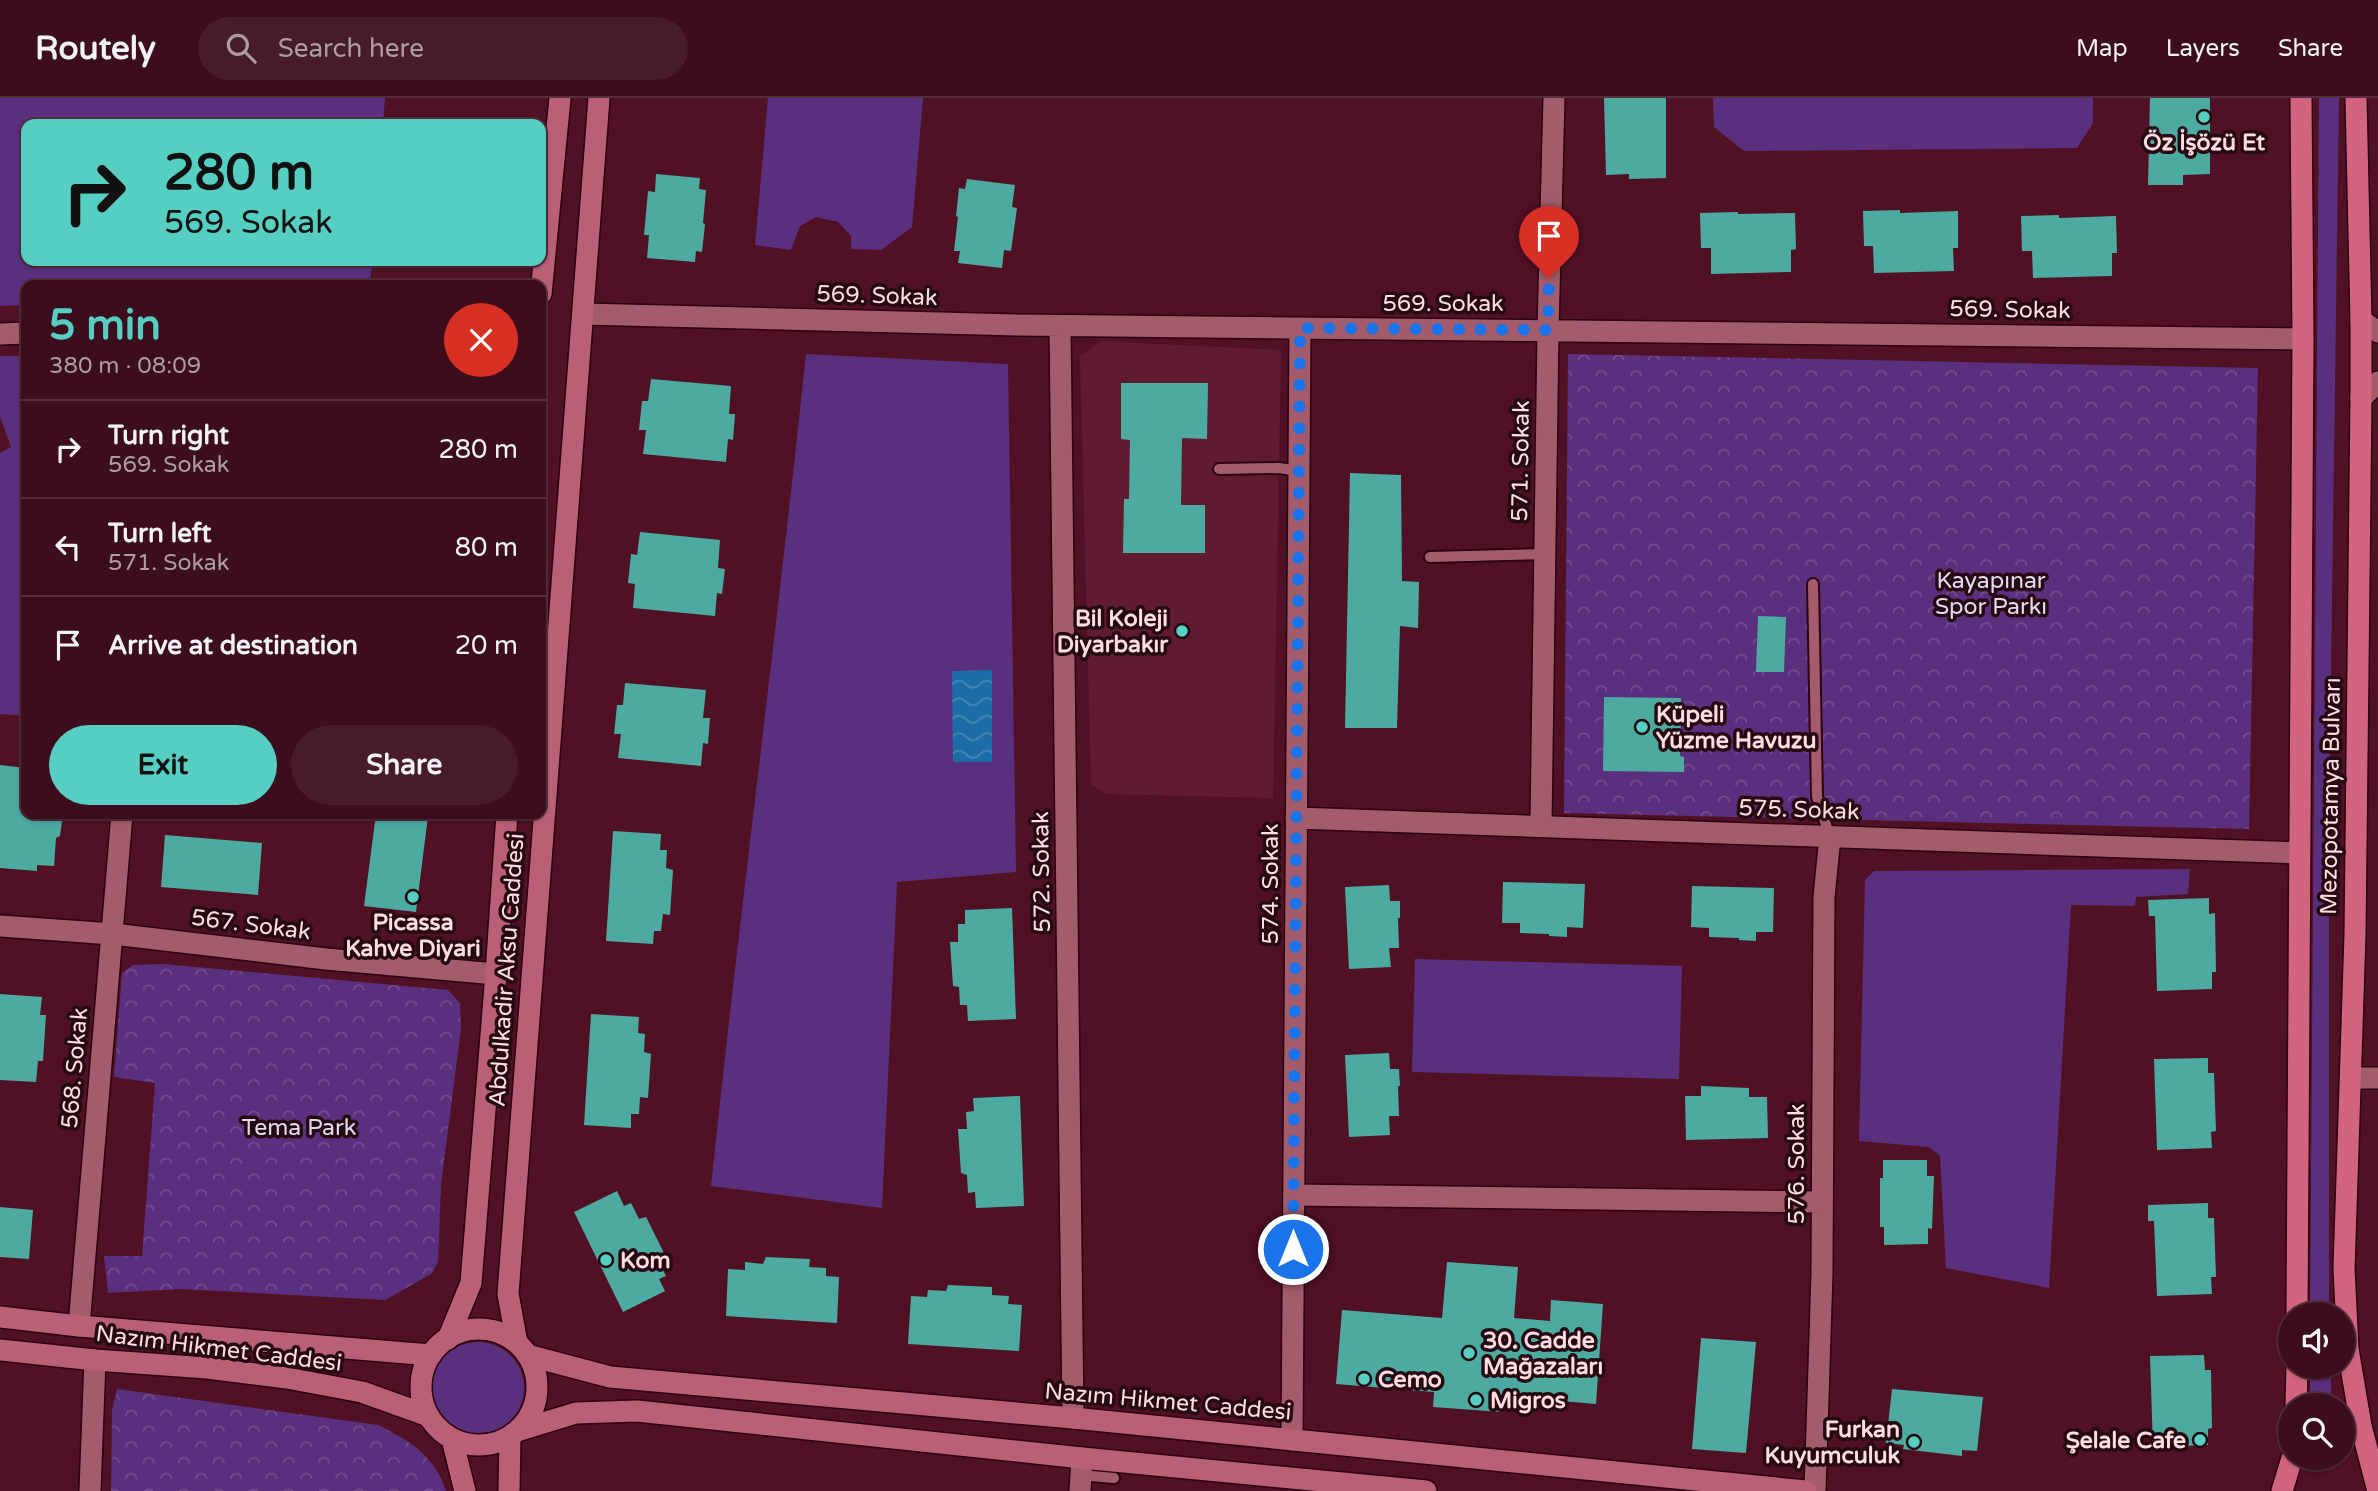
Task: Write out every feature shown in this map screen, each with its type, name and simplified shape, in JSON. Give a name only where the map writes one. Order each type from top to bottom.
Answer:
[{"type":"main road","points":[[546,242],[560,98]]},
{"type":"main road","name":"Abdulkadir Aksu Caddesi","points":[[546,797],[599,98]]},
{"type":"main road","points":[[2297,1302],[2303,339],[2301,98]]},
{"type":"main road","name":"Mezopotamya Bulvarı","points":[[2356,98],[2370,326],[2361,398],[2352,1078],[2344,1269],[2348,1349],[2361,1426],[2378,1491]]},
{"type":"main road","name":"Abdulkadir Aksu Caddesi","points":[[448,1339],[471,1283],[507,819]]},
{"type":"main road","name":"Abdulkadir Aksu Caddesi","points":[[522,1349],[508,1294],[544,819]]},
{"type":"main road","name":"Nazım Hikmet Caddesi","points":[[0,1317],[431,1355]]},
{"type":"main road","points":[[509,1491],[514,1434],[528,1418],[535,1403],[537,1386],[534,1370],[522,1349],[501,1334],[483,1329],[465,1331],[448,1339],[431,1355],[422,1375],[421,1396],[429,1416],[452,1439],[471,1445],[491,1444],[514,1434],[576,1413],[637,1411],[1081,1475],[1426,1491]]},
{"type":"main road","name":"Nazım Hikmet Caddesi","points":[[522,1349],[610,1377],[1073,1418],[1806,1491]]},
{"type":"main road","name":"Nazım Hikmet Caddesi","points":[[0,1350],[207,1368],[300,1381],[362,1392],[429,1416]]},
{"type":"main road","points":[[452,1439],[465,1491]]},
{"type":"main road","points":[[2282,1491],[2288,1470]]},
{"type":"street","name":"571. Sokak","points":[[1541,824],[1554,98]]},
{"type":"street","name":"569. Sokak","points":[[583,314],[1060,326],[2303,339]]},
{"type":"street","name":"572. Sokak","points":[[1060,326],[1073,1418]]},
{"type":"street","name":"574. Sokak","points":[[1292,1440],[1300,328]]},
{"type":"street","points":[[0,334],[21,333]]},
{"type":"street","points":[[2361,398],[2378,382]]},
{"type":"street","name":"575. Sokak","points":[[1296,818],[1541,824],[2299,853]]},
{"type":"street","name":"568. Sokak","points":[[79,1326],[122,819]]},
{"type":"street","name":"576. Sokak","points":[[1815,1491],[1822,1202],[1824,897],[1830,837]]},
{"type":"street","name":"567. Sokak","points":[[0,926],[113,934],[326,960],[496,974]]},
{"type":"street","points":[[2352,1078],[2378,1078]]},
{"type":"street","points":[[1294,1195],[1822,1202]]},
{"type":"street","points":[[90,1491],[95,1360]]},
{"type":"lane","points":[[1219,469],[1279,468],[1299,471]]},
{"type":"lane","points":[[1430,557],[1545,554]]},
{"type":"lane","points":[[1814,584],[1817,797],[1830,837]]},
{"type":"lane","points":[[1081,1475],[1114,1478]]},
{"type":"shaded area","name":"Bil Koleji Diyarbakır","points":[[1101,341],[1281,350],[1273,798],[1106,794],[1091,784],[1080,356]]},
{"type":"green space","points":[[0,98],[385,98],[383,119],[21,119],[21,266],[372,266],[370,280],[21,280],[21,305],[0,306]]},
{"type":"green space","points":[[768,98],[923,98],[912,227],[881,250],[851,249],[851,236],[838,222],[816,217],[800,226],[791,250],[755,245]]},
{"type":"green space","points":[[1713,98],[2093,98],[2093,123],[2077,148],[1744,151],[1714,127]]},
{"type":"green space","points":[[2319,98],[2339,98],[2329,815],[2329,1302],[2310,1302]]},
{"type":"green space","points":[[806,354],[1008,364],[1016,872],[897,882],[882,1208],[711,1186]]},
{"type":"green space","name":"Kayapınar Spor Parkı","points":[[1568,354],[2258,368],[2249,829],[1564,813]]},
{"type":"green space","points":[[0,356],[21,356],[21,716],[0,714],[0,453],[11,447],[0,416]]},
{"type":"green space","points":[[2190,869],[2188,894],[2136,897],[2135,906],[2071,905],[2049,1288],[1946,1268],[1940,1156],[1929,1147],[1859,1141],[1865,880],[1874,871]]},
{"type":"green space","points":[[1415,959],[1682,966],[1679,1079],[1412,1072]]},
{"type":"green space","name":"Tema Park","points":[[163,964],[448,990],[460,1003],[461,1028],[441,1185],[438,1262],[431,1274],[385,1300],[180,1289],[108,1293],[104,1256],[142,1256],[155,1083],[114,1077],[122,973],[133,965]]},
{"type":"green space","points":[[478,1342],[504,1350],[516,1362],[524,1388],[516,1414],[504,1426],[478,1434],[452,1426],[440,1414],[432,1388],[440,1362],[452,1350]]},
{"type":"green space","points":[[2310,1379],[2331,1379],[2331,1393],[2310,1393]]},
{"type":"green space","points":[[117,1389],[378,1425],[420,1450],[435,1468],[446,1491],[111,1491],[112,1411]]},
{"type":"water","points":[[992,670],[992,762],[953,762],[952,671]]},
{"type":"building","points":[[1604,98],[1666,98],[1666,178],[1629,179],[1629,174],[1606,175]]},
{"type":"building","points":[[2150,98],[2210,98],[2210,174],[2183,175],[2183,185],[2148,185]]},
{"type":"building","points":[[656,174],[700,178],[699,189],[706,190],[702,252],[696,251],[695,262],[647,258],[649,235],[644,235],[648,191],[655,192]]},
{"type":"building","points":[[967,179],[1015,185],[1012,207],[1017,208],[1011,251],[1004,250],[1002,268],[958,263],[960,251],[954,251],[959,188],[965,189]]},
{"type":"building","points":[[1900,210],[1900,213],[1958,211],[1958,248],[1953,248],[1954,271],[1874,273],[1873,246],[1864,246],[1863,211]]},
{"type":"building","points":[[1700,213],[1795,213],[1796,249],[1791,250],[1791,272],[1711,274],[1711,248],[1701,248]]},
{"type":"building","points":[[2059,215],[2059,218],[2116,216],[2117,253],[2112,253],[2112,276],[2033,278],[2032,251],[2022,251],[2021,216]]},
{"type":"building","points":[[651,379],[731,386],[729,414],[735,414],[733,440],[728,439],[726,462],[643,454],[646,430],[639,430],[642,401],[648,401]]},
{"type":"building","points":[[1121,383],[1208,383],[1207,439],[1182,438],[1181,505],[1205,505],[1205,553],[1123,553],[1124,499],[1129,499],[1130,440],[1121,439]]},
{"type":"building","points":[[1350,473],[1401,475],[1402,581],[1419,582],[1418,628],[1400,626],[1397,728],[1345,728]]},
{"type":"building","points":[[640,532],[720,540],[718,568],[725,569],[722,594],[717,593],[715,616],[633,608],[635,584],[628,583],[631,554],[637,555]]},
{"type":"building","points":[[1758,616],[1786,617],[1784,672],[1756,672]]},
{"type":"building","points":[[625,683],[706,690],[703,718],[710,718],[708,744],[703,743],[701,766],[618,758],[621,734],[614,734],[617,705],[623,705]]},
{"type":"building","name":"Küpeli Yüzme Havuzu","points":[[1604,697],[1681,698],[1680,756],[1684,757],[1684,772],[1603,771]]},
{"type":"building","points":[[0,765],[21,767],[21,819],[62,819],[60,836],[56,838],[54,866],[37,865],[37,871],[0,868]]},
{"type":"building","points":[[375,819],[428,819],[416,912],[364,906]]},
{"type":"building","points":[[613,831],[661,834],[660,850],[667,850],[666,868],[673,870],[670,915],[663,914],[661,931],[654,931],[653,944],[606,941]]},
{"type":"building","points":[[165,835],[262,843],[258,895],[161,887]]},
{"type":"building","points":[[1503,882],[1585,884],[1583,928],[1567,927],[1567,937],[1549,936],[1520,933],[1520,923],[1502,923]]},
{"type":"building","points":[[1389,885],[1390,901],[1400,901],[1399,948],[1389,948],[1391,967],[1349,969],[1345,887]]},
{"type":"building","points":[[1692,886],[1774,888],[1773,932],[1756,932],[1756,941],[1739,940],[1709,937],[1709,928],[1691,927]]},
{"type":"building","points":[[2209,898],[2209,914],[2215,913],[2216,972],[2212,972],[2212,989],[2157,991],[2155,916],[2149,916],[2148,900]]},
{"type":"building","points":[[1012,908],[1016,1019],[968,1021],[967,1005],[960,1005],[959,987],[953,986],[950,942],[958,942],[958,924],[965,924],[965,910]]},
{"type":"building","points":[[0,994],[42,997],[40,1015],[46,1015],[43,1061],[38,1061],[36,1082],[0,1080]]},
{"type":"building","points":[[591,1014],[639,1017],[638,1033],[645,1034],[644,1052],[651,1054],[648,1098],[640,1097],[639,1114],[631,1114],[631,1128],[584,1125]]},
{"type":"building","points":[[1389,1053],[1390,1069],[1399,1069],[1400,1086],[1399,1116],[1389,1116],[1390,1135],[1349,1137],[1345,1055]]},
{"type":"building","points":[[2208,1058],[2208,1073],[2214,1073],[2216,1131],[2211,1132],[2212,1148],[2157,1150],[2154,1059]]},
{"type":"building","points":[[1701,1086],[1749,1088],[1749,1097],[1767,1097],[1768,1138],[1686,1140],[1685,1096],[1701,1096]]},
{"type":"building","points":[[1020,1096],[1024,1206],[976,1208],[975,1192],[968,1193],[967,1175],[961,1173],[958,1129],[967,1129],[966,1112],[974,1111],[973,1098]]},
{"type":"building","points":[[1883,1160],[1927,1160],[1927,1176],[1934,1176],[1932,1229],[1928,1228],[1928,1244],[1884,1245],[1884,1227],[1880,1227],[1880,1178],[1883,1178]]},
{"type":"building","points":[[617,1191],[624,1206],[631,1203],[639,1219],[646,1217],[666,1257],[658,1260],[666,1276],[659,1279],[665,1291],[623,1312],[574,1212]]},
{"type":"building","points":[[2208,1203],[2208,1218],[2214,1218],[2216,1277],[2211,1277],[2212,1294],[2157,1296],[2154,1221],[2148,1221],[2148,1205]]},
{"type":"building","points":[[0,1207],[33,1210],[29,1259],[0,1257]]},
{"type":"building","points":[[766,1257],[810,1259],[809,1267],[826,1268],[826,1276],[839,1277],[837,1323],[726,1316],[728,1269],[745,1270],[745,1262],[763,1264]]},
{"type":"building","name":"30. Cadde Mağazaları","points":[[1447,1262],[1518,1267],[1514,1318],[1550,1321],[1551,1300],[1603,1304],[1596,1404],[1503,1396],[1501,1412],[1433,1407],[1434,1392],[1336,1384],[1342,1310],[1442,1318]]},
{"type":"building","points":[[948,1285],[992,1287],[992,1295],[1009,1296],[1008,1304],[1022,1305],[1019,1351],[908,1344],[911,1296],[927,1297],[928,1290],[946,1291]]},
{"type":"building","points":[[1701,1338],[1756,1342],[1746,1453],[1692,1449]]},
{"type":"building","points":[[2204,1355],[2205,1370],[2211,1370],[2212,1428],[2208,1429],[2208,1445],[2153,1447],[2150,1356]]},
{"type":"building","points":[[1892,1389],[1983,1397],[1977,1451],[1962,1450],[1962,1456],[1903,1449],[1904,1445],[1886,1443]]},
{"type":"place","name":"Öz İşözü Et","points":[[2204,117]]},
{"type":"place","name":"Bil Koleji Diyarbakır","points":[[1182,631]]},
{"type":"place","name":"Küpeli Yüzme Havuzu","points":[[1642,727]]},
{"type":"place","name":"Picassa Kahve Diyari","points":[[413,897]]},
{"type":"place","name":"Kom","points":[[606,1260]]},
{"type":"place","name":"30. Cadde Mağazaları","points":[[1469,1353]]},
{"type":"place","name":"Cemo","points":[[1364,1379]]},
{"type":"place","name":"Migros","points":[[1476,1400]]},
{"type":"place","name":"Şelale Cafe","points":[[2200,1440]]},
{"type":"place","name":"Furkan Kuyumculuk","points":[[1914,1442]]},
{"type":"route","points":[[1293,1249],[1300,328],[1548,330],[1549,278]]}]
